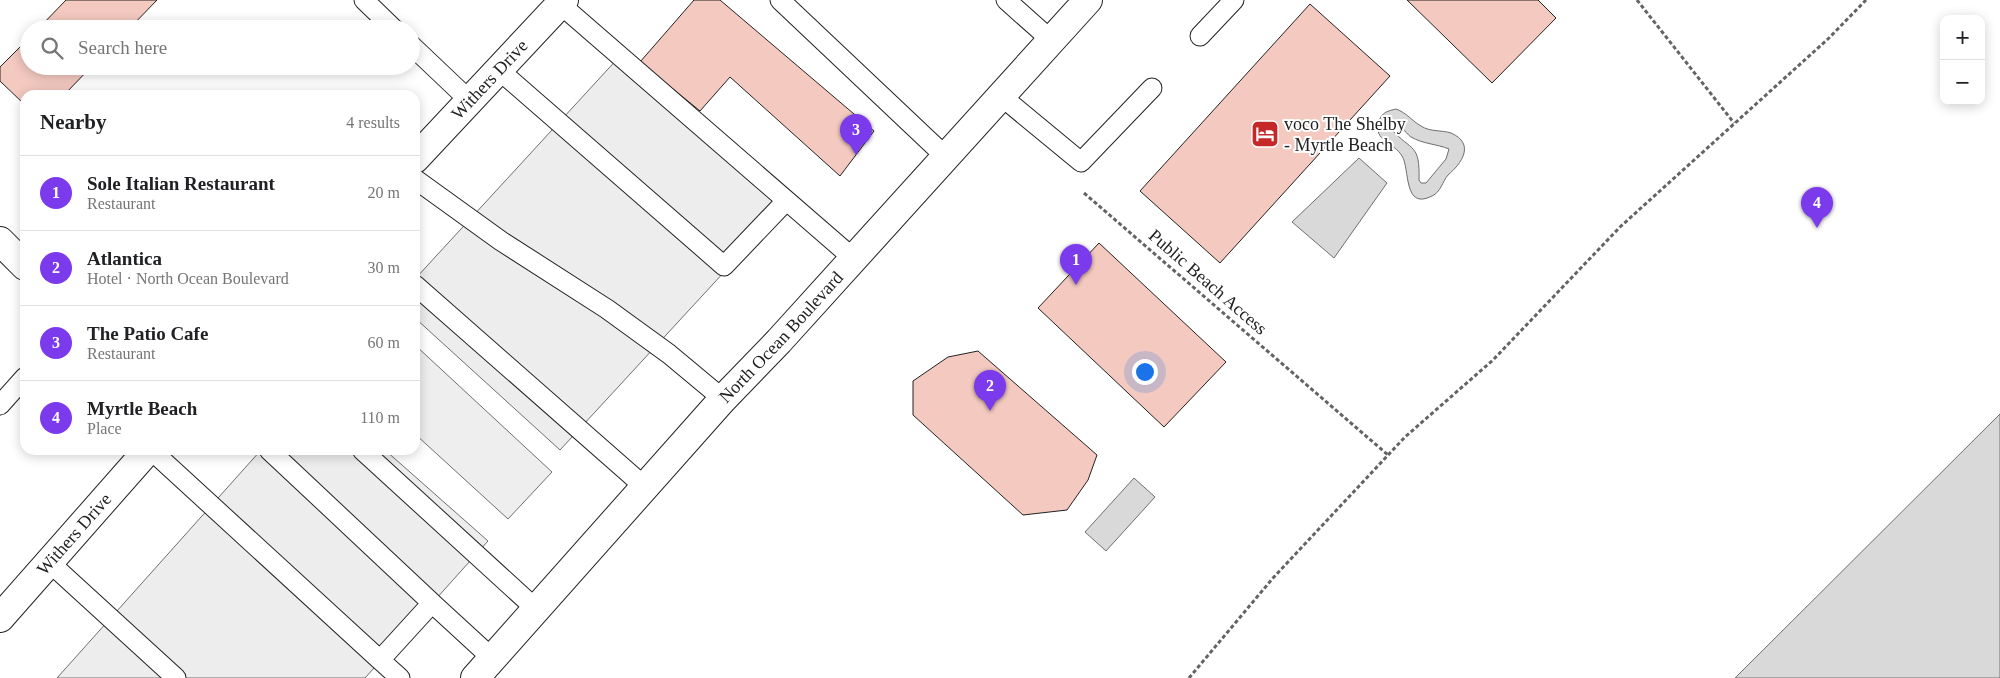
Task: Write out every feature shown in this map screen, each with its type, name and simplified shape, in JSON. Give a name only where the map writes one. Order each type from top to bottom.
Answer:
[{"type":"main road","name":"North Ocean Boulevard","points":[[484,668],[646,488],[723,399],[854,260],[1088,0]]},
{"type":"main road","name":"Withers Drive","points":[[420,154],[562,2]]},
{"type":"main road","points":[[0,241],[20,261]]},
{"type":"main road","name":"Withers Drive","points":[[0,618],[145,455]]},
{"type":"lane","points":[[364,0],[385,20]]},
{"type":"lane","points":[[780,0],[946,157]]},
{"type":"lane","points":[[1006,0],[1051,40]]},
{"type":"lane","points":[[1200,36],[1234,0]]},
{"type":"lane","points":[[562,2],[854,260]]},
{"type":"lane","points":[[420,54],[470,101]]},
{"type":"lane","points":[[499,70],[724,266],[786,200]]},
{"type":"lane","points":[[1001,96],[1081,162],[1152,88]]},
{"type":"lane","points":[[420,183],[501,242],[607,309],[669,354],[723,399]]},
{"type":"lane","points":[[420,289],[646,488]]},
{"type":"lane","points":[[0,405],[20,383]]},
{"type":"lane","points":[[155,455],[400,678]]},
{"type":"lane","points":[[274,455],[432,603],[484,668]]},
{"type":"lane","points":[[367,455],[536,610]]},
{"type":"lane","points":[[49,562],[176,678]]},
{"type":"lane","points":[[380,660],[432,603]]},
{"type":"path","points":[[1637,0],[1734,124]]},
{"type":"path","points":[[1189,678],[1273,578],[1388,455],[1493,360],[1620,227],[1829,38],[1866,0]]},
{"type":"path","name":"Public Beach Access","points":[[1079,189],[1388,455]]},
{"type":"shaded area","points":[[620,56],[785,206],[560,450],[420,323],[420,274]]},
{"type":"shaded area","points":[[1396,109],[1425,128],[1451,133],[1463,143],[1464,154],[1461,160],[1432,196],[1423,199],[1416,198],[1409,186],[1402,156],[1379,133],[1380,118],[1386,112]],"holes":[[[1392,124],[1400,126],[1411,137],[1425,143],[1449,149],[1446,159],[1426,183],[1421,183],[1419,180],[1418,160],[1413,149],[1391,129]]]},
{"type":"shaded area","points":[[1359,158],[1387,183],[1334,258],[1292,222]]},
{"type":"shaded area","points":[[420,350],[552,472],[508,519],[420,439]]},
{"type":"shaded area","points":[[2000,414],[2000,678],[1735,678]]},
{"type":"shaded area","points":[[257,455],[391,455],[488,541],[365,678],[57,678]]},
{"type":"shaded area","points":[[1134,478],[1155,497],[1106,551],[1085,532]]},
{"type":"building","points":[[66,0],[157,0],[138,20],[47,20]]},
{"type":"building","points":[[694,0],[720,0],[874,131],[840,176],[730,77],[700,111],[640,62]]},
{"type":"building","points":[[1407,0],[1538,0],[1556,18],[1492,83]]},
{"type":"building","name":"voco The Shelby - Myrtle Beach","points":[[1310,4],[1390,76],[1220,263],[1140,191]]},
{"type":"building","points":[[20,47],[20,75],[83,75],[69,90],[20,90],[20,100],[0,81],[0,67]]},
{"type":"building","points":[[1099,243],[1226,362],[1164,427],[1038,308]]},
{"type":"building","points":[[978,351],[1097,455],[1088,480],[1067,510],[1023,515],[913,415],[913,381],[948,357]]},
{"type":"place","name":"voco The Shelby - Myrtle Beach","points":[[1265,134]]},
{"type":"place","name":"The Patio Cafe","points":[[856,155]]},
{"type":"place","name":"Myrtle Beach","points":[[1817,228]]},
{"type":"place","name":"Sole Italian Restaurant","points":[[1076,285]]},
{"type":"place","name":"Atlantica","points":[[990,411]]}]
